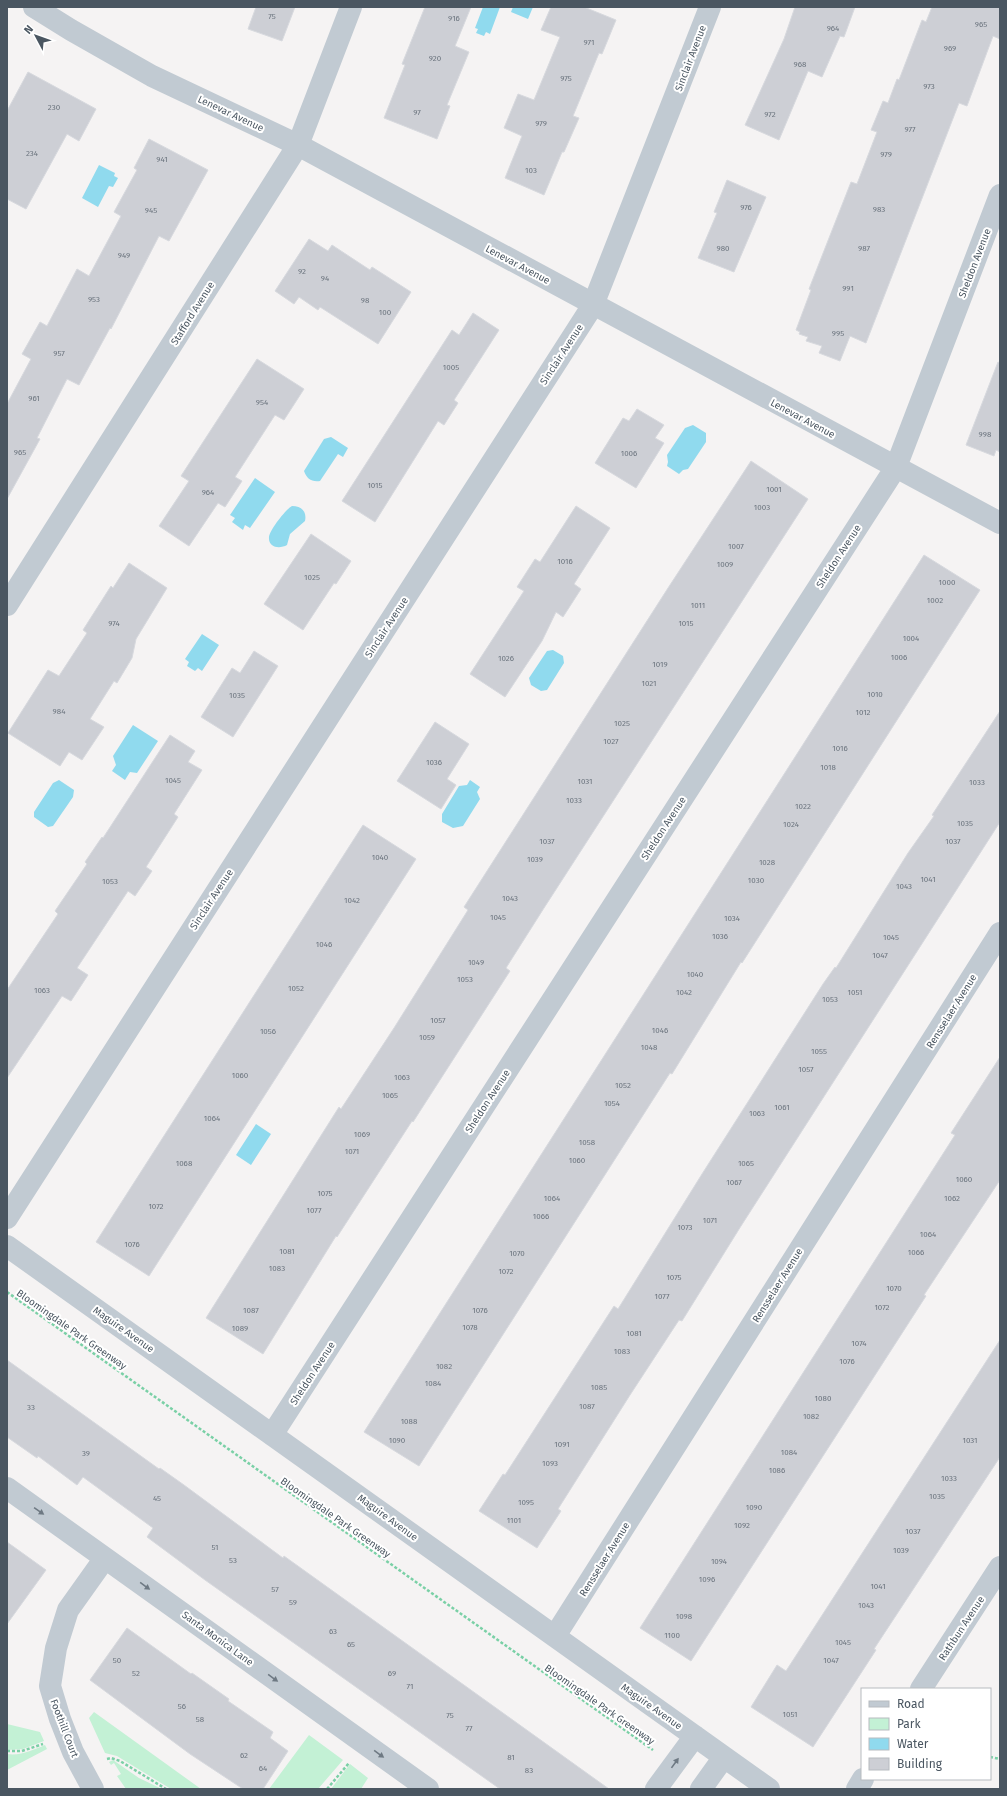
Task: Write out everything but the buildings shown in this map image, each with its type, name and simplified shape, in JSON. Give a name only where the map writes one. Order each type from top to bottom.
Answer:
[{"type":"street","name":"Lenevar Avenue","points":[[34,7],[152,76],[298,145],[1000,523]]},
{"type":"street","name":"Stafford Avenue","points":[[7,605],[298,145],[351,7]]},
{"type":"street","name":"Sinclair Avenue","points":[[7,1218],[593,304],[710,7]]},
{"type":"street","name":"Sheldon Avenue","points":[[272,1435],[896,468],[1000,194]]},
{"type":"street","name":"Rensselaer Avenue","points":[[554,1636],[1000,933]]},
{"type":"street","name":"Maguire Avenue","points":[[7,1246],[769,1789]]},
{"type":"street","name":"Santa Monica Lane","points":[[7,1488],[428,1789]]},
{"type":"street","name":"Foothill Court","points":[[93,1789],[73,1752],[60,1719],[50,1686],[56,1648],[68,1610],[105,1558]]},
{"type":"street","name":"Rathbun Avenue","points":[[922,1688],[1000,1567]]},
{"type":"street","points":[[656,1789],[694,1736]]},
{"type":"street","points":[[701,1789],[724,1757]]},
{"type":"street","points":[[856,1789],[862,1780]]},
{"type":"path","name":"Bloomingdale Park Greenway","points":[[7,1292],[656,1752]]},
{"type":"path","points":[[7,1751],[22,1751],[47,1742]]},
{"type":"path","points":[[111,1758],[120,1761],[166,1789]]},
{"type":"path","points":[[327,1789],[350,1761]]},
{"type":"green space","points":[[94,1712],[201,1789],[171,1789],[117,1756],[105,1753],[89,1718]]},
{"type":"green space","points":[[7,1724],[40,1732],[44,1741],[23,1749],[7,1750]]},
{"type":"green space","points":[[309,1735],[343,1760],[318,1789],[269,1789]]},
{"type":"green space","points":[[45,1745],[47,1749],[7,1770],[7,1754],[31,1751]]},
{"type":"green space","points":[[113,1760],[139,1778],[162,1789],[126,1789],[117,1776],[121,1774],[114,1763],[111,1765],[109,1762]]},
{"type":"green space","points":[[350,1764],[368,1778],[361,1789],[331,1789]]},
{"type":"water","points":[[483,7],[500,7],[490,34],[486,32],[484,36],[476,33],[478,29],[475,28]]},
{"type":"water","points":[[513,7],[533,7],[528,19],[511,12]]},
{"type":"water","points":[[99,165],[115,173],[114,176],[118,178],[113,187],[109,186],[98,207],[82,198]]},
{"type":"water","points":[[693,425],[706,433],[706,442],[688,469],[683,470],[679,474],[667,466],[667,455],[685,428]]},
{"type":"water","points":[[331,437],[348,448],[343,457],[338,454],[320,481],[314,481],[306,476],[304,471],[324,439]]},
{"type":"water","points":[[255,478],[275,492],[250,528],[245,525],[243,530],[232,522],[235,518],[230,515]]},
{"type":"water","points":[[292,506],[299,507],[303,510],[305,521],[290,534],[287,545],[275,547],[269,541],[270,534],[282,516]]},
{"type":"water","points":[[202,634],[219,645],[202,671],[198,668],[195,671],[187,666],[189,662],[185,659]]},
{"type":"water","points":[[553,650],[563,656],[564,663],[547,690],[541,691],[531,685],[529,678],[547,651]]},
{"type":"water","points":[[133,725],[158,741],[137,773],[130,772],[125,780],[112,771],[116,765],[113,756]]},
{"type":"water","points":[[59,780],[74,790],[73,797],[53,826],[48,827],[34,817],[34,812],[53,783]]},
{"type":"water","points":[[470,780],[480,787],[477,792],[480,799],[463,826],[453,828],[442,822],[442,814],[459,786],[467,785]]},
{"type":"water","points":[[256,1124],[271,1134],[251,1165],[236,1155]]}]
